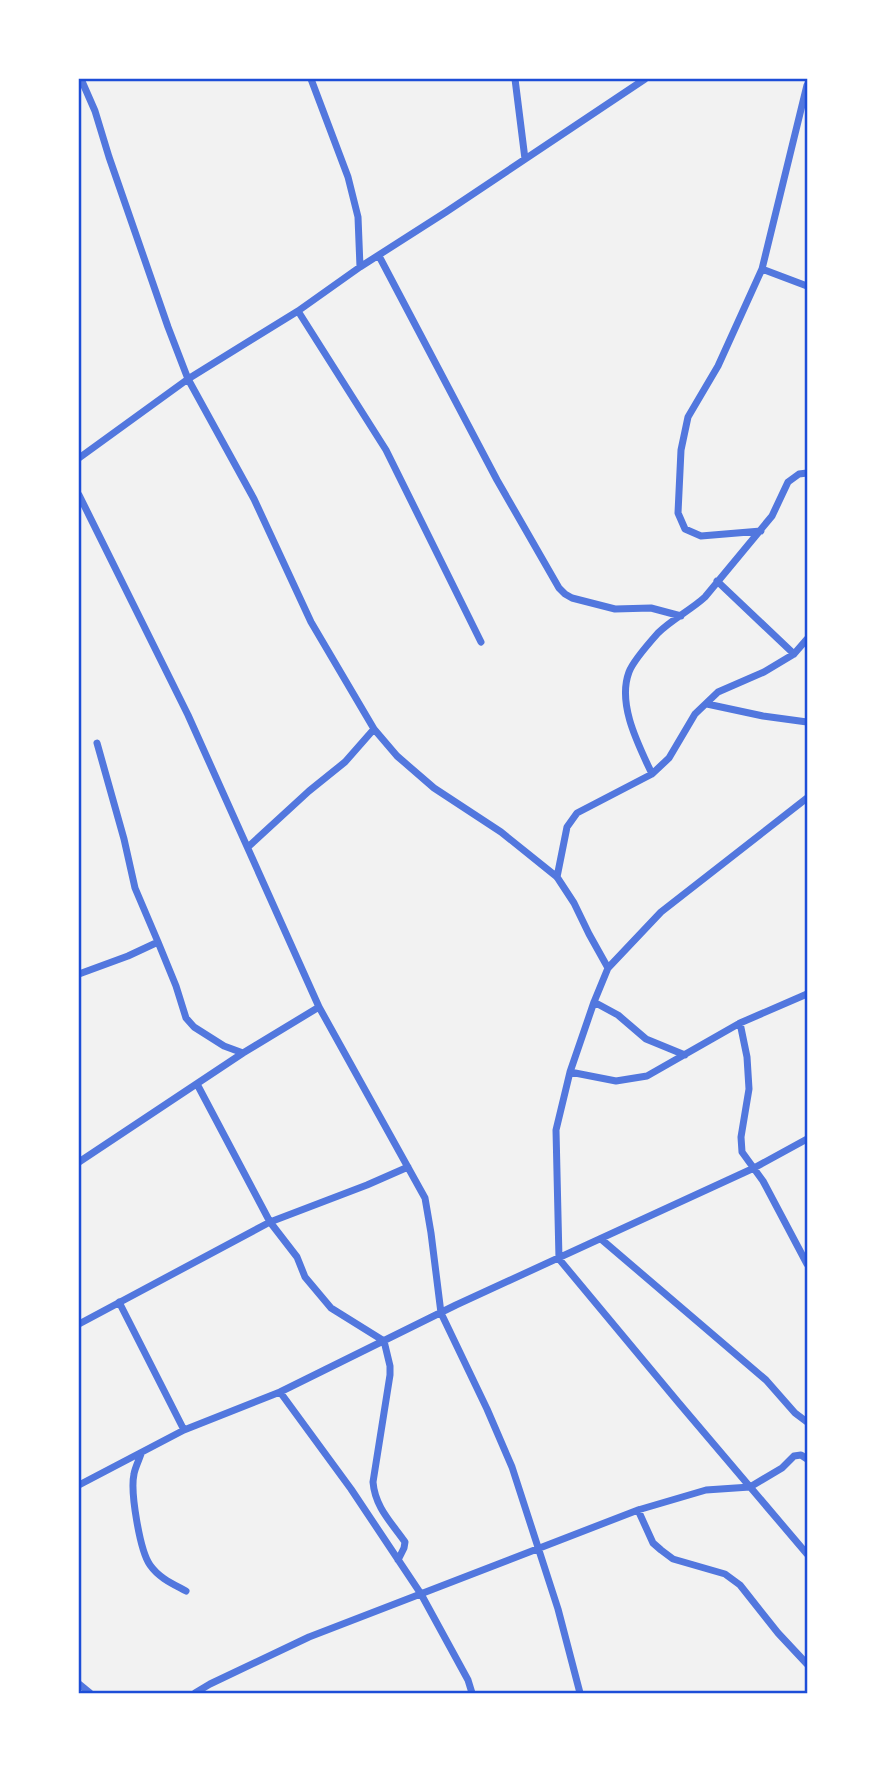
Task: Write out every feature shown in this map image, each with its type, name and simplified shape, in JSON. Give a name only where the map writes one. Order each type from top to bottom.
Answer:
[{"type":"street","points":[[81,79],[99,122],[188,379],[254,499],[311,622],[374,729],[397,756],[434,788],[501,832],[557,877],[574,903],[608,968]]},
{"type":"street","points":[[311,79],[348,177],[358,217],[360,267]]},
{"type":"street","points":[[515,79],[525,159]]},
{"type":"street","points":[[79,457],[188,379],[298,311],[360,267],[645,79]]},
{"type":"street","points":[[761,531],[701,536],[685,529],[678,513],[681,450],[688,417],[718,366],[762,269],[807,85]]},
{"type":"street","points":[[379,256],[497,480],[559,588],[572,598],[615,609],[651,608],[681,616]]},
{"type":"street","points":[[762,269],[807,286]]},
{"type":"street","points":[[298,311],[386,450],[481,642]]},
{"type":"street","points":[[652,774],[632,730],[624,689],[630,669],[659,632],[705,597],[761,531],[772,516],[788,482],[799,474],[807,474]]},
{"type":"street","points":[[79,495],[188,715],[319,1007],[425,1198],[441,1314],[512,1467],[558,1609],[580,1693]]},
{"type":"street","points":[[733,534],[745,547]]},
{"type":"street","points":[[717,581],[794,654]]},
{"type":"street","points":[[557,877],[567,827],[577,813],[652,774],[668,758],[695,714],[718,692],[764,672],[794,654],[807,639]]},
{"type":"street","points":[[707,704],[807,722]]},
{"type":"street","points":[[248,846],[345,762],[374,729]]},
{"type":"street","points":[[97,743],[135,888],[176,986],[186,1018],[194,1027],[224,1046],[243,1053]]},
{"type":"street","points":[[807,798],[661,912],[608,968],[570,1072],[556,1130],[559,1259],[807,1554]]},
{"type":"street","points":[[79,974],[158,942]]},
{"type":"street","points":[[570,1072],[616,1081],[648,1076],[740,1023],[807,993]]},
{"type":"street","points":[[594,1002],[618,1015],[646,1039],[685,1055]]},
{"type":"street","points":[[79,1162],[243,1053],[319,1007]]},
{"type":"street","points":[[740,1023],[747,1057],[748,1089],[741,1136],[742,1152],[763,1181],[807,1264]]},
{"type":"street","points":[[197,1084],[270,1222],[297,1257],[305,1277],[331,1308],[384,1341],[390,1375],[373,1482],[374,1496],[383,1513],[405,1542],[398,1560]]},
{"type":"street","points":[[79,1485],[184,1430],[281,1392],[754,1168],[807,1139]]},
{"type":"street","points":[[79,1324],[270,1222],[408,1167]]},
{"type":"street","points":[[601,1239],[766,1380],[795,1413],[807,1422]]},
{"type":"street","points":[[119,1302],[184,1430]]},
{"type":"street","points":[[281,1392],[351,1489],[421,1594],[468,1680],[472,1693]]},
{"type":"street","points":[[141,1454],[134,1474],[133,1490],[141,1542],[149,1564],[159,1576],[186,1591]]},
{"type":"street","points":[[195,1693],[309,1637],[638,1510],[706,1490],[750,1487],[782,1468],[794,1456],[801,1455],[807,1459]]},
{"type":"street","points":[[638,1510],[653,1543],[673,1559],[725,1574],[740,1585],[807,1664]]},
{"type":"street","points":[[79,1684],[90,1693]]}]
